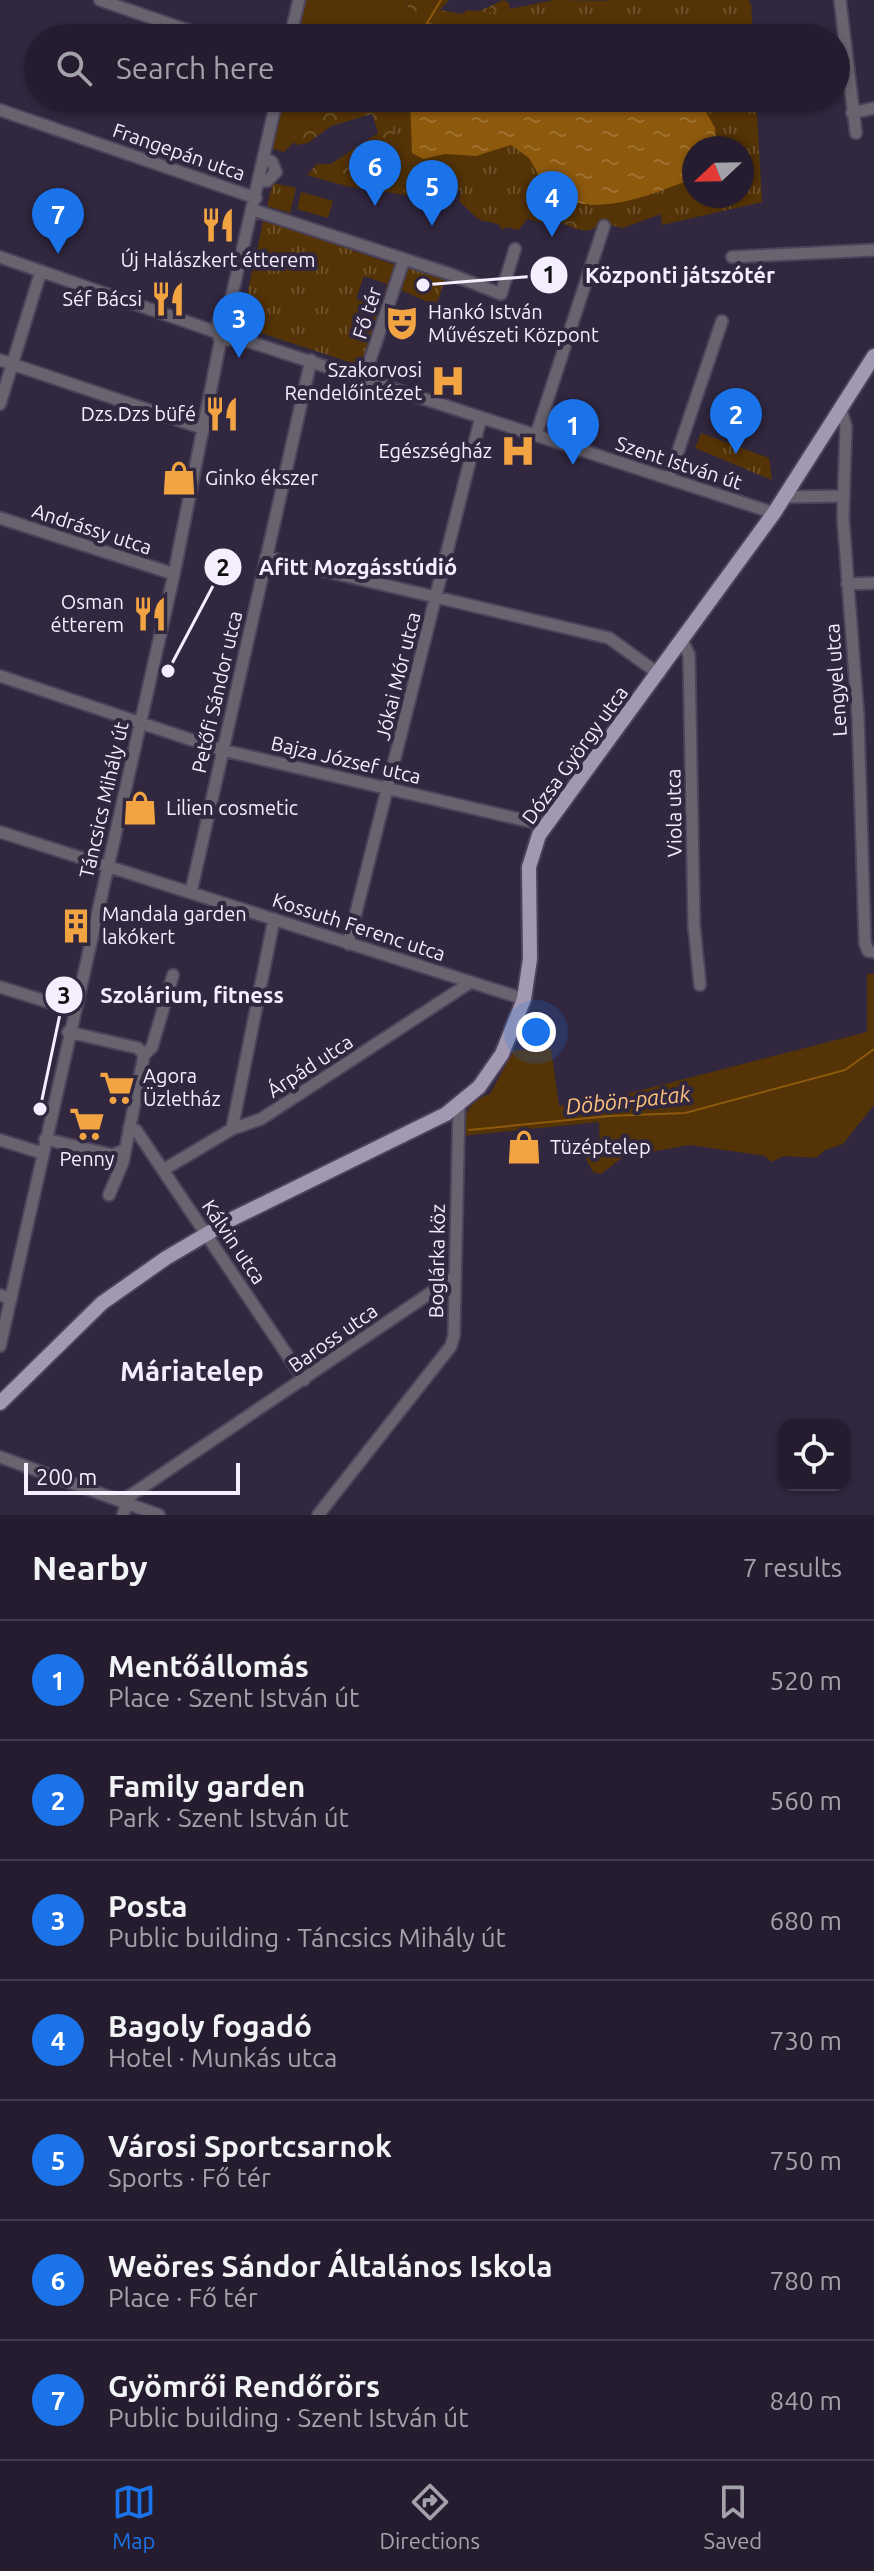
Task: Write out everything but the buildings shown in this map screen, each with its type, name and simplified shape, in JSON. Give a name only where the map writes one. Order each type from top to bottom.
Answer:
[{"type":"main road","name":"Dózsa György utca","points":[[0,1403],[102,1303],[206,1233],[459,1106],[489,1075],[509,1039],[524,999],[530,959],[529,867],[545,825],[683,642],[774,513],[874,356]]},
{"type":"street","points":[[100,0],[169,24]]},
{"type":"street","points":[[293,24],[299,0]]},
{"type":"street","points":[[840,0],[843,24]]},
{"type":"street","points":[[850,94],[856,133]]},
{"type":"street","points":[[852,113],[874,108]]},
{"type":"street","name":"Frangepán utca","points":[[0,110],[254,204]]},
{"type":"street","name":"Táncsics Mihály út","points":[[0,1346],[6,1297],[141,721],[254,204],[260,181],[267,181],[276,172],[272,162],[265,158],[274,112]]},
{"type":"street","points":[[254,204],[501,294],[515,249]]},
{"type":"street","points":[[536,435],[604,226]]},
{"type":"street","points":[[732,257],[874,250]]},
{"type":"street","points":[[0,257],[198,324],[228,330]]},
{"type":"street","name":"Fő tér","points":[[364,378],[404,259]]},
{"type":"street","points":[[0,404],[41,271]]},
{"type":"street","points":[[669,478],[722,321]]},
{"type":"street","name":"Szent István út","points":[[228,330],[253,341],[774,513]]},
{"type":"street","points":[[0,360],[205,429]]},
{"type":"street","name":"Petőfi Sándor utca","points":[[191,892],[311,360]]},
{"type":"street","name":"Lengyel utca","points":[[841,410],[846,427],[844,496],[847,584],[858,717],[870,950]]},
{"type":"street","name":"Jókai Mór utca","points":[[348,944],[481,417]]},
{"type":"street","points":[[784,497],[844,496]]},
{"type":"street","name":"Andrássy utca","points":[[0,518],[174,574]]},
{"type":"street","points":[[266,557],[609,638],[659,674]]},
{"type":"street","points":[[847,584],[874,583]]},
{"type":"street","name":"Viola utca","points":[[683,642],[689,655],[694,925],[700,985]]},
{"type":"street","name":"Bajza József utca","points":[[0,676],[222,750],[545,825]]},
{"type":"street","name":"Kossuth Ferenc utca","points":[[0,832],[524,999]]},
{"type":"street","points":[[232,1129],[274,919]]},
{"type":"street","points":[[109,1195],[124,1150],[144,1055],[152,1047],[173,975]]},
{"type":"street","name":"Árpád utca","points":[[163,1170],[232,1129],[261,1119],[471,982]]},
{"type":"street","points":[[0,987],[74,1010]]},
{"type":"street","points":[[68,1032],[138,1048],[144,1055]]},
{"type":"street","name":"Boglárka köz","points":[[318,1515],[451,1346],[454,1335],[459,1106]]},
{"type":"street","name":"Kálvin utca","points":[[129,1128],[136,1130],[304,1380]]},
{"type":"street","points":[[45,1139],[113,1155],[124,1150]]},
{"type":"street","points":[[0,1140],[42,1153]]},
{"type":"street","name":"Baross utca","points":[[125,1509],[128,1497],[454,1277]]},
{"type":"street","points":[[0,1457],[125,1509],[159,1515]]},
{"type":"green space","points":[[302,0],[407,0],[404,24],[296,24]]},
{"type":"green space","points":[[407,0],[449,0],[440,10],[462,14],[503,0],[509,3],[510,10],[613,0],[749,0],[752,24],[404,24]]},
{"type":"green space","points":[[554,0],[751,3],[752,24],[435,24]]},
{"type":"green space","points":[[277,112],[325,112],[284,152],[270,148]]},
{"type":"green space","points":[[325,112],[451,112],[682,192],[682,205],[623,228],[602,223],[584,230],[555,221],[549,224],[527,219],[519,230],[506,227],[502,230],[497,222],[482,221],[466,202],[461,178],[412,196],[346,186],[307,175],[317,164],[331,164],[378,133],[372,114],[331,126],[308,143],[297,145],[293,141]]},
{"type":"green space","points":[[395,112],[757,112],[762,202],[754,204],[754,136],[682,136],[682,208],[736,208],[662,225],[660,209],[611,226],[524,216],[501,225],[478,219],[459,201],[461,191],[391,190]]},
{"type":"green space","points":[[273,183],[296,188],[290,213],[267,206]]},
{"type":"green space","points":[[301,192],[333,201],[328,218],[297,209]]},
{"type":"green space","points":[[264,218],[324,236],[323,240],[395,265],[361,366],[252,330],[243,313]],"holes":[[[364,276],[387,284],[380,307],[356,299]]]},
{"type":"green space","points":[[409,267],[445,279],[436,306],[401,290]]},
{"type":"green space","points":[[701,433],[769,458],[772,480],[695,448]]},
{"type":"green space","points":[[867,974],[874,974],[874,1105],[843,1144],[825,1150],[816,1158],[784,1156],[771,1162],[765,1156],[690,1145],[644,1153],[635,1148],[601,1174],[593,1172],[585,1157],[600,1154],[599,1122],[462,1136],[468,1110],[476,1101],[490,1094],[514,1050],[551,1049],[559,1106],[626,1094],[867,1032]]},
{"type":"water","points":[[411,112],[706,112],[716,136],[682,136],[682,182],[640,197],[602,205],[565,200],[548,191],[529,158],[511,145],[476,156],[445,154],[423,159],[412,153]]},
{"type":"waterway","points":[[426,24],[441,0]]},
{"type":"waterway","name":"Döbön-patak","points":[[469,1130],[609,1116],[685,1113],[845,1070],[874,1049]]},
{"type":"place","name":"Weöres Sándor Általános Iskola","points":[[375,206]]},
{"type":"place","name":"Új Halászkert étterem","points":[[218,225]]},
{"type":"place","name":"Városi Sportcsarnok","points":[[432,226]]},
{"type":"place","name":"Bagoly fogadó","points":[[552,237]]},
{"type":"place","name":"Gyömrői Rendőrörs","points":[[58,254]]},
{"type":"place","name":"Központi játszótér","points":[[423,285]]},
{"type":"place","name":"Séf Bácsi","points":[[168,299]]},
{"type":"place","name":"Hankó István Művészeti Központ","points":[[402,323]]},
{"type":"place","name":"Posta","points":[[239,358]]},
{"type":"place","name":"Szakorvosi Rendelőintézet","points":[[448,381]]},
{"type":"place","name":"Dzs.Dzs büfé","points":[[222,414]]},
{"type":"place","name":"Egészségház","points":[[518,451]]},
{"type":"place","name":"Family garden","points":[[736,454]]},
{"type":"place","name":"Mentőállomás","points":[[573,465]]},
{"type":"place","name":"Ginko ékszer","points":[[179,478]]},
{"type":"place","name":"Osman étterem","points":[[150,614]]},
{"type":"place","name":"Afitt Mozgásstúdió","points":[[168,671]]},
{"type":"place","name":"Lilien cosmetic","points":[[140,808]]},
{"type":"place","name":"Mandala garden lakókert","points":[[76,926]]},
{"type":"place","name":"Agora Üzletház","points":[[117,1088]]},
{"type":"place","name":"Szolárium, fitness","points":[[40,1109]]},
{"type":"place","name":"Penny","points":[[87,1124]]},
{"type":"place","name":"Tüzéptelep","points":[[524,1147]]},
{"type":"district","name":"Máriatelep","points":[[192,1371]]}]
